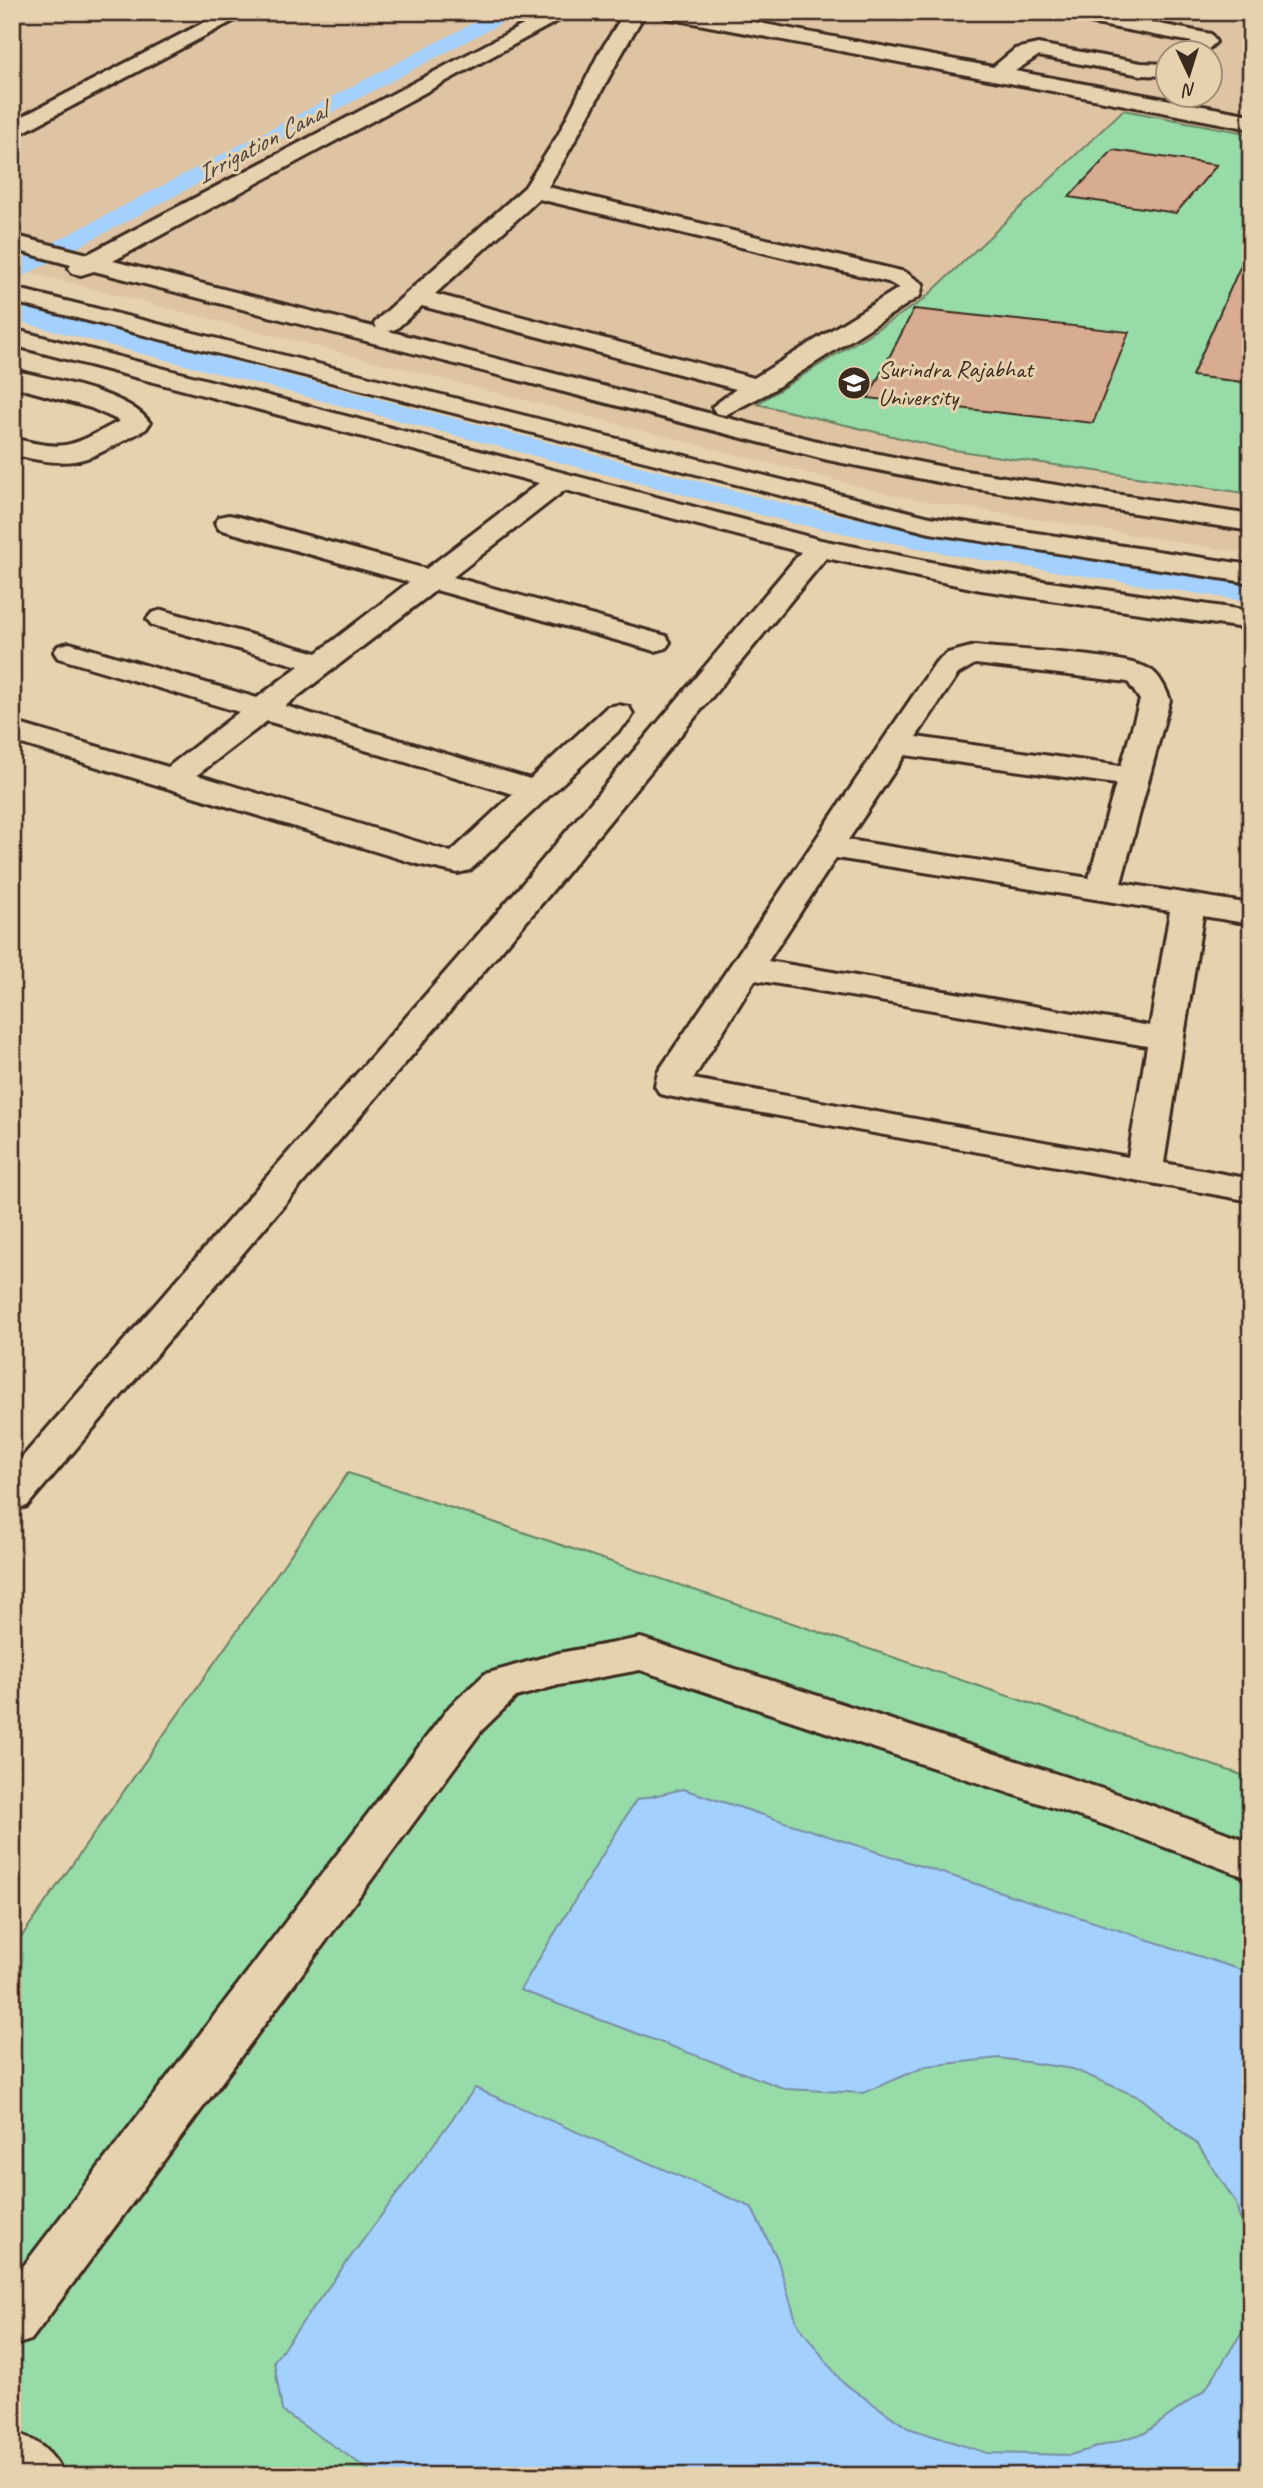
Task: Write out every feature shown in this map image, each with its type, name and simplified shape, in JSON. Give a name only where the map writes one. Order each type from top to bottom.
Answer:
[{"type":"street","points":[[12,131],[240,12]]},
{"type":"street","points":[[17,299],[564,12]]},
{"type":"street","points":[[387,324],[534,191],[569,135],[609,55],[635,12]]},
{"type":"street","points":[[667,12],[1251,122]]},
{"type":"street","points":[[1090,18],[1204,38]]},
{"type":"street","points":[[998,74],[1023,54],[1038,50],[1154,69]]},
{"type":"street","points":[[534,191],[896,277],[911,284],[911,291],[725,407]]},
{"type":"street","points":[[19,244],[828,452],[953,477],[1251,523]]},
{"type":"street","points":[[85,261],[132,261],[725,407],[947,458],[1251,505]]},
{"type":"street","points":[[418,297],[759,387]]},
{"type":"street","points":[[17,299],[930,525],[1251,574]]},
{"type":"street","points":[[12,337],[819,548],[970,579],[1251,620]]},
{"type":"street","points":[[12,378],[110,407],[130,415],[137,424],[73,455],[46,454],[12,446]]},
{"type":"street","points":[[173,778],[558,481]]},
{"type":"street","points":[[229,523],[656,642]]},
{"type":"street","points":[[12,1496],[536,889],[819,548]]},
{"type":"street","points":[[162,620],[321,663]]},
{"type":"street","points":[[69,652],[537,791]]},
{"type":"street","points":[[1102,890],[1155,700],[1150,684],[1140,674],[1128,671],[975,655],[959,659],[947,668],[676,1072],[673,1086],[1251,1189]]},
{"type":"street","points":[[12,731],[453,863],[461,862],[618,714]]},
{"type":"street","points":[[896,744],[1134,777]]},
{"type":"street","points":[[827,847],[1251,914]]},
{"type":"street","points":[[1144,1171],[1188,904]]},
{"type":"street","points":[[746,968],[1166,1039]]},
{"type":"street","points":[[12,2322],[466,1718],[501,1685],[559,1669],[641,1654],[1122,1813],[1251,1861]]},
{"type":"street","points":[[12,2456],[36,2476]]},
{"type":"shaded area","name":"Surindra Rajabhat University","points":[[12,12],[1251,12],[1251,554],[900,497],[12,268]]},
{"type":"green space","points":[[1123,110],[1251,134],[1251,494],[947,449],[757,404],[922,301]]},
{"type":"green space","points":[[348,1473],[1251,1778],[1251,2476],[12,2476],[12,1950]]},
{"type":"water","points":[[683,1789],[1251,1973],[1251,2264],[1236,2203],[1198,2145],[1141,2098],[1073,2069],[999,2058],[927,2066],[863,2093],[786,2089],[520,1990],[636,1800]]},
{"type":"water","points":[[475,2088],[751,2207],[777,2258],[797,2323],[842,2382],[908,2428],[987,2453],[1070,2455],[1145,2433],[1205,2390],[1242,2332],[1251,2273],[1251,2476],[378,2476],[282,2411],[274,2361]]},
{"type":"building","points":[[1113,150],[1217,165],[1176,213],[1069,197]]},
{"type":"building","points":[[1251,242],[1251,383],[1192,376]]},
{"type":"building","points":[[914,309],[1129,332],[1093,423],[868,398]]},
{"type":"waterway","name":"Irrigation Canal","points":[[12,274],[511,12]]},
{"type":"waterway","points":[[16,313],[792,514],[963,548],[1251,593]]},
{"type":"place","name":"Surindra Rajabhat University","points":[[854,383]]}]
